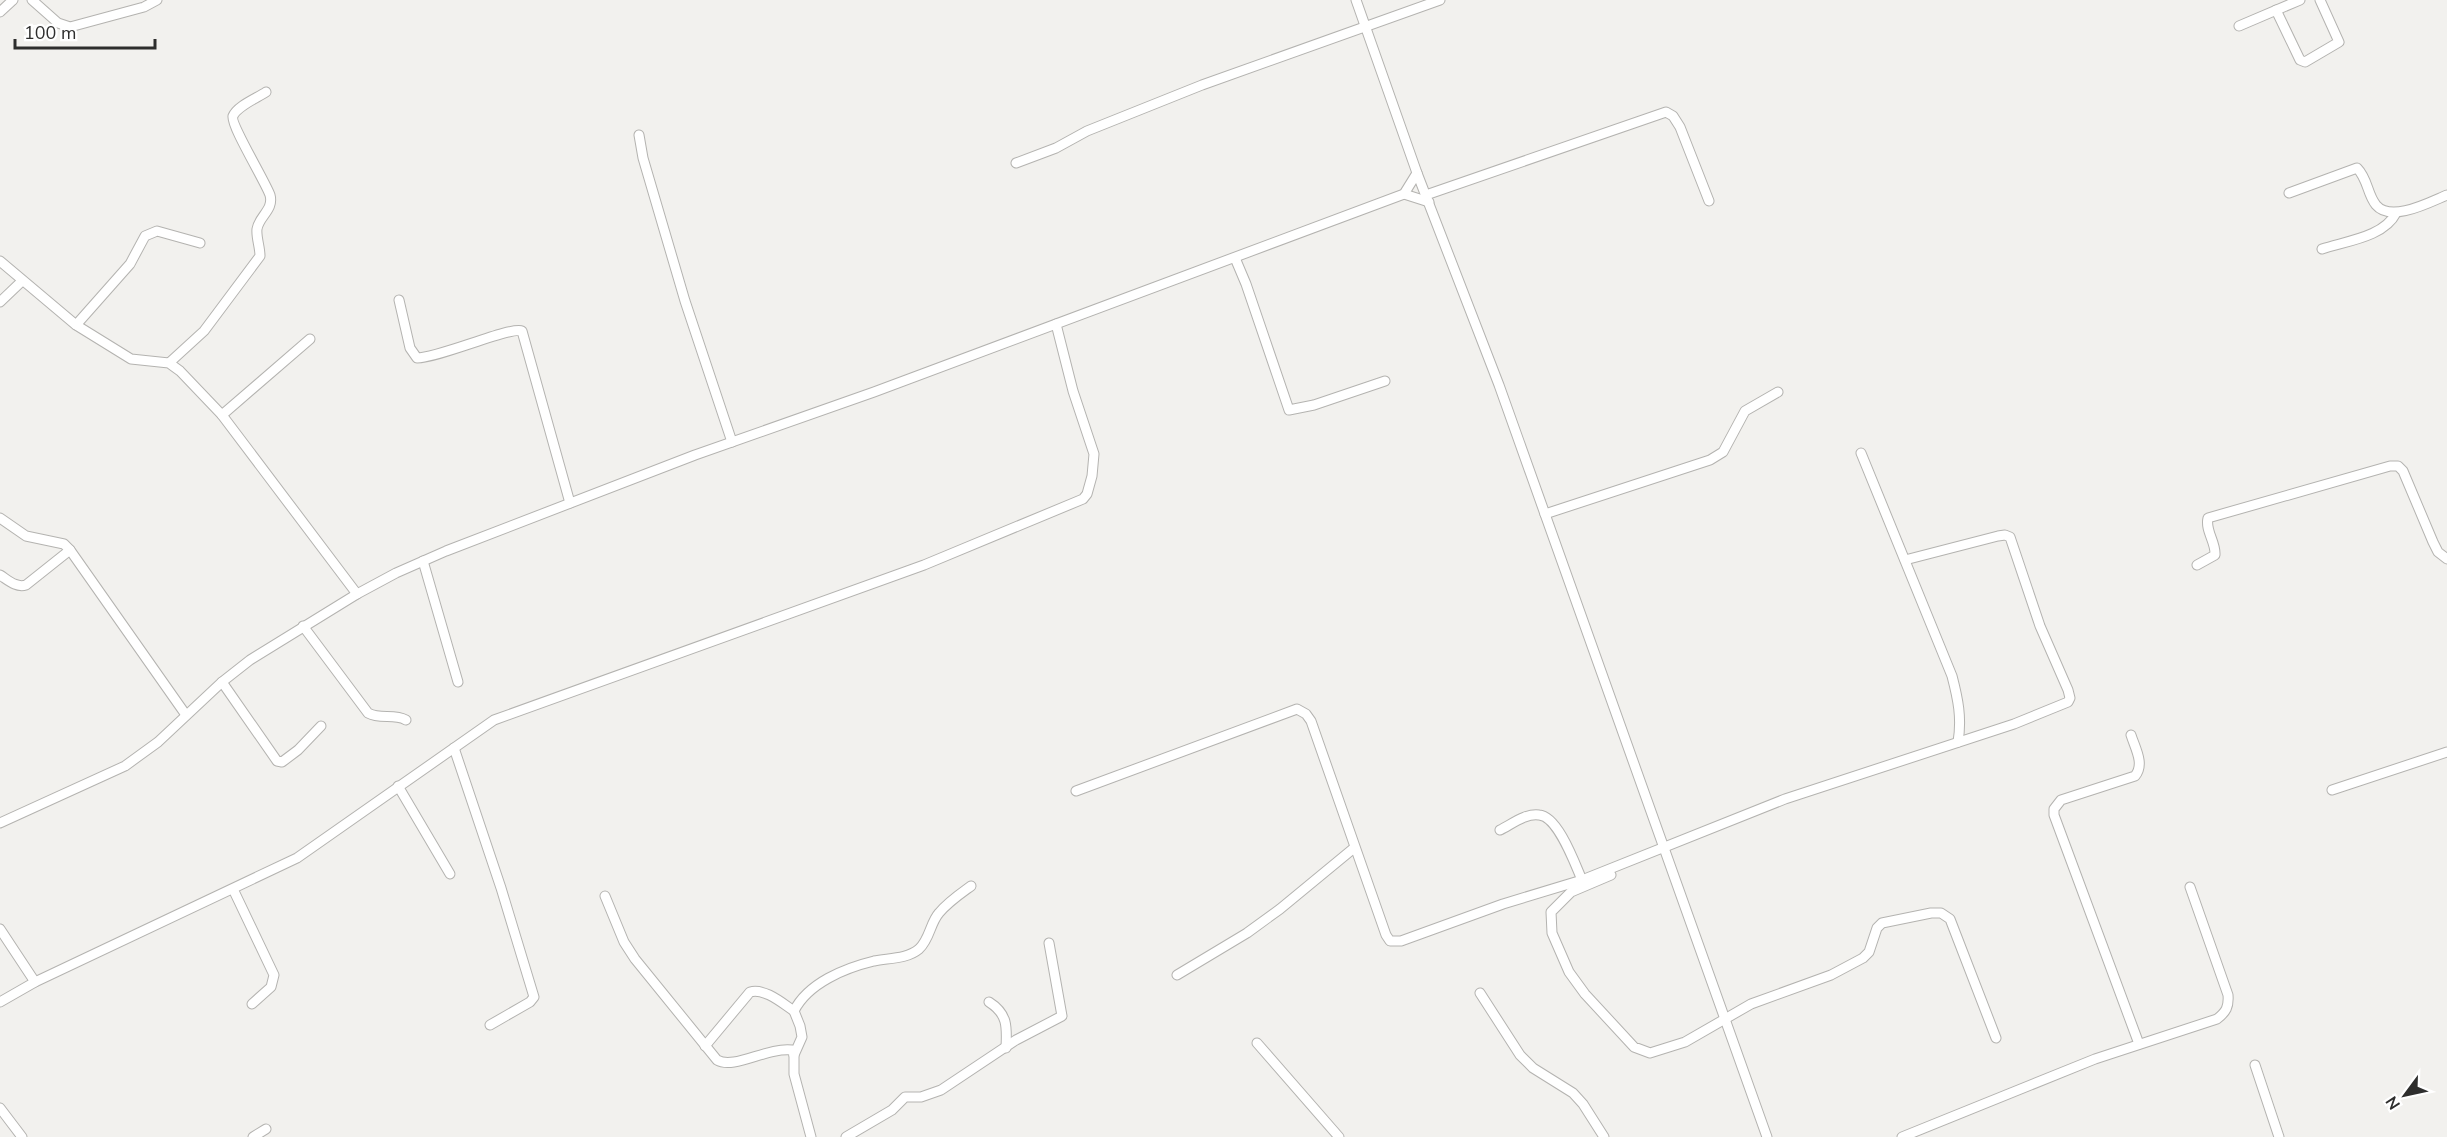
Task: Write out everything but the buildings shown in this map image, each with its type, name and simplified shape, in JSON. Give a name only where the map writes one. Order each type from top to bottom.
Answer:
[{"type":"street","points":[[0,12],[13,0]]},
{"type":"street","points":[[32,0],[58,23],[69,27],[144,7],[157,0]]},
{"type":"street","points":[[1356,0],[1427,198],[1499,385],[1767,1137]]},
{"type":"street","points":[[1016,163],[1056,148],[1087,131],[1202,85],[1440,0]]},
{"type":"street","points":[[2239,26],[2300,0]]},
{"type":"street","points":[[2276,10],[2303,63],[2340,42],[2320,0]]},
{"type":"street","points":[[169,363],[204,331],[260,256],[257,229],[267,213],[271,197],[233,125],[232,118],[237,110],[266,92]]},
{"type":"street","points":[[0,823],[125,766],[158,742],[222,682],[250,660],[357,594],[423,561],[732,442],[874,392],[1404,194],[1427,198],[1666,112],[1673,116],[1680,127],[1710,201]]},
{"type":"street","points":[[639,135],[643,158],[685,301],[732,442]]},
{"type":"street","points":[[2289,193],[2357,168],[2377,206],[2386,212],[2396,213],[2447,195]]},
{"type":"street","points":[[1404,194],[1418,172]]},
{"type":"street","points":[[2322,249],[2380,231],[2389,225],[2396,213]]},
{"type":"street","points":[[76,325],[130,264],[145,236],[157,231],[200,243]]},
{"type":"street","points":[[1235,258],[1289,410],[1314,405],[1385,381]]},
{"type":"street","points":[[0,261],[76,325],[131,359],[169,363],[180,371],[222,415],[357,594]]},
{"type":"street","points":[[0,302],[22,281]]},
{"type":"street","points":[[399,300],[410,348],[417,358],[460,348],[513,330],[522,331],[570,503]]},
{"type":"street","points":[[0,1002],[35,982],[297,858],[494,720],[893,576],[1083,499],[1087,495],[1092,476],[1094,454],[1076,401],[1056,324]]},
{"type":"street","points":[[222,415],[310,339]]},
{"type":"street","points":[[1545,514],[1710,460],[1723,452],[1745,411],[1778,392]]},
{"type":"street","points":[[1861,453],[1952,676],[1959,699],[1958,742]]},
{"type":"street","points":[[2197,565],[2214,556],[2216,552],[2208,527],[2208,518],[2391,466],[2398,466],[2403,471],[2438,552],[2447,559]]},
{"type":"street","points":[[0,518],[26,536],[64,544],[70,550],[186,716]]},
{"type":"street","points":[[1905,560],[1998,536],[2010,537],[2040,626],[2070,698],[2063,704],[2014,724],[1785,799],[1571,892],[1551,912],[1552,933],[1569,972],[1580,987],[1634,1047],[1650,1053],[1685,1042],[1710,1030],[1751,1004],[1831,975],[1863,958],[1869,952],[1877,928],[1882,923],[1941,913],[1950,919],[1956,931],[1996,1038]]},
{"type":"street","points":[[0,575],[20,587],[26,585],[70,550]]},
{"type":"street","points":[[423,561],[458,682]]},
{"type":"street","points":[[303,626],[368,714],[399,716],[406,720]]},
{"type":"street","points":[[222,682],[277,761],[282,762],[298,750],[321,726]]},
{"type":"street","points":[[1076,791],[1298,709],[1311,721],[1386,935],[1394,943],[1503,904],[1582,880],[1666,849]]},
{"type":"street","points":[[2131,735],[2140,764],[2140,770],[2135,776],[2061,801],[2054,809],[2054,815],[2139,1044]]},
{"type":"street","points":[[454,748],[501,888],[534,997],[530,1002],[490,1025]]},
{"type":"street","points":[[2332,790],[2447,752]]},
{"type":"street","points":[[398,786],[450,874]]},
{"type":"street","points":[[1500,830],[1528,816],[1541,814],[1552,821],[1582,880]]},
{"type":"street","points":[[1177,975],[1247,933],[1354,848]]},
{"type":"street","points":[[794,1011],[813,989],[840,972],[918,950],[928,937],[938,913],[971,885]]},
{"type":"street","points":[[1902,1137],[2038,1081],[2139,1044],[2217,1019],[2225,1013],[2229,1005],[2228,995],[2190,887]]},
{"type":"street","points":[[233,890],[274,975],[271,987],[252,1004]]},
{"type":"street","points":[[605,896],[624,942],[635,959],[717,1060],[723,1064],[731,1064],[768,1051],[792,1050],[796,1086],[811,1137]]},
{"type":"street","points":[[0,929],[35,982]]},
{"type":"street","points":[[846,1137],[892,1110],[905,1097],[921,1097],[941,1090],[1031,1032],[1062,1017],[1049,943]]},
{"type":"street","points":[[705,1046],[750,992],[756,991],[794,1011],[801,1026],[801,1037],[794,1055]]},
{"type":"street","points":[[1480,993],[1520,1055],[1533,1068],[1573,1093],[1583,1104],[1604,1137]]},
{"type":"street","points":[[989,1002],[1005,1018],[1005,1048]]},
{"type":"street","points":[[1257,1043],[1339,1137]]},
{"type":"street","points":[[2255,1065],[2279,1137]]},
{"type":"street","points":[[0,1108],[22,1137]]},
{"type":"street","points":[[253,1137],[266,1129]]}]
